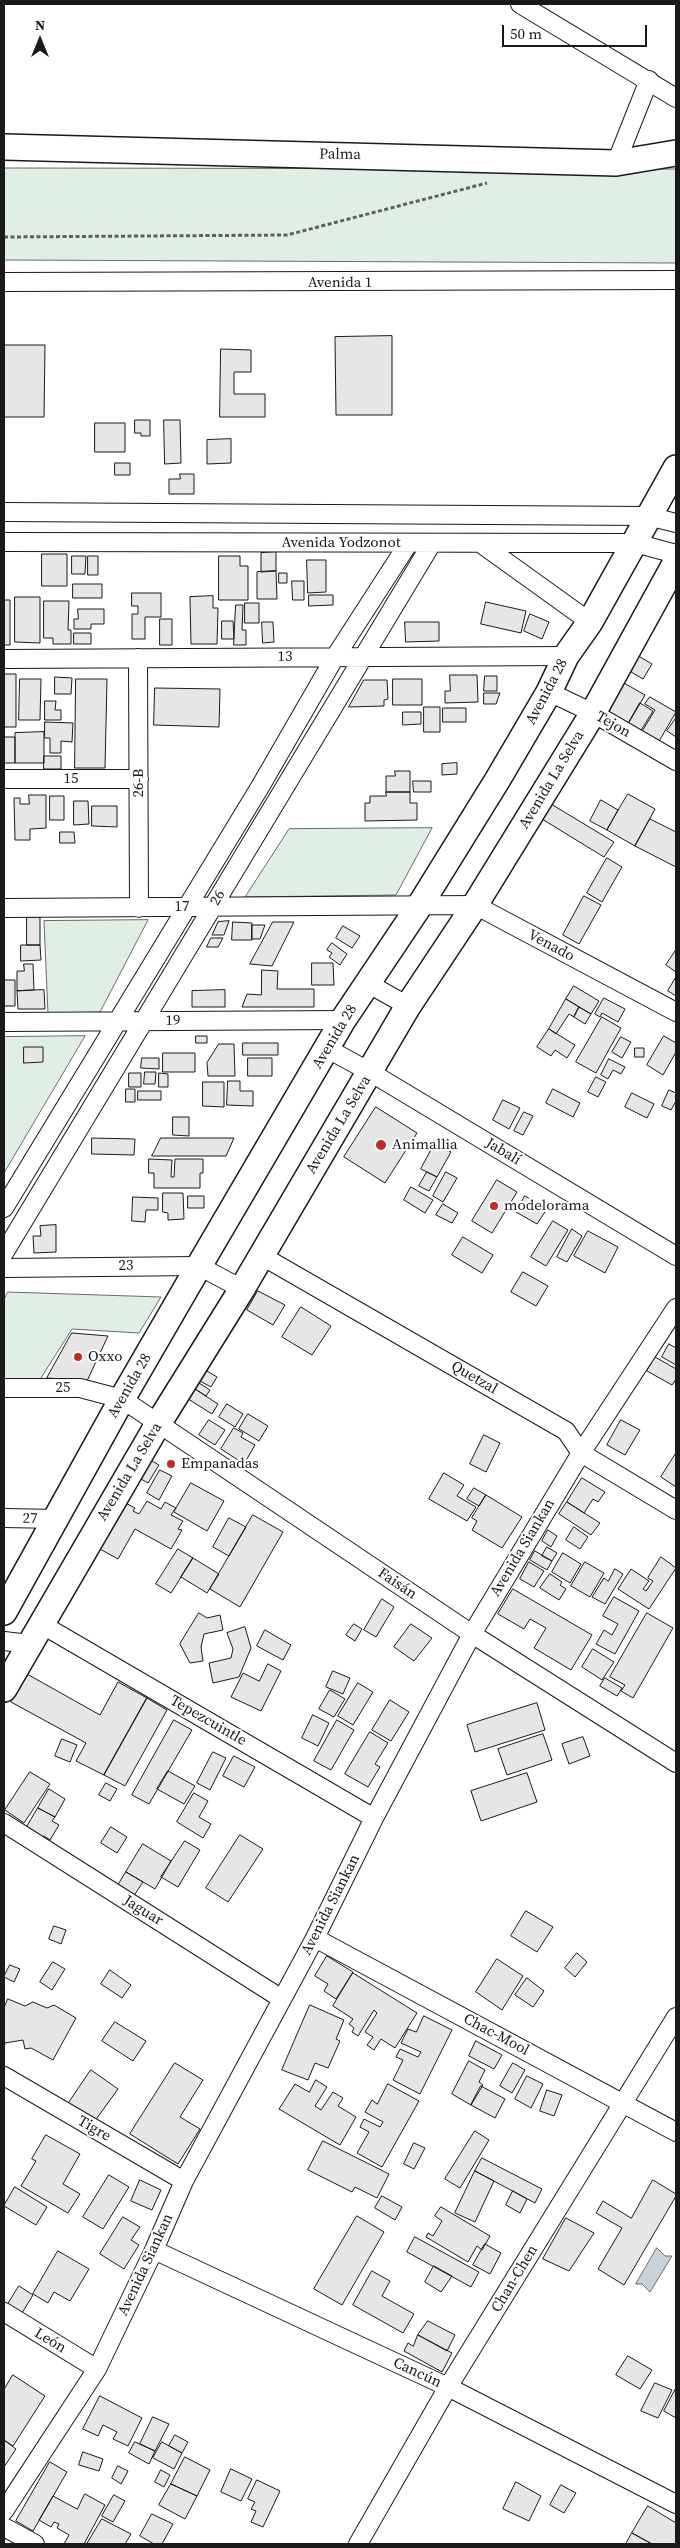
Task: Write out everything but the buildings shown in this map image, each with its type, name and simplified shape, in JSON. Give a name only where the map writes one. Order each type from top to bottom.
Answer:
[{"type":"street","points":[[520,4],[676,98]]},
{"type":"street","points":[[616,162],[648,80]]},
{"type":"street","name":"Palma","points":[[4,147],[616,162],[676,153]]},
{"type":"street","name":"Avenida 1","points":[[4,282],[676,280]]},
{"type":"street","name":"Avenida 28","points":[[4,1612],[122,1399],[328,1049],[343,1020],[369,984],[420,905],[549,692],[566,656],[590,622],[676,468]]},
{"type":"street","name":"Avenida Yodzonot","points":[[4,512],[648,516],[676,523]]},
{"type":"street","name":"Avenida Yodzonot","points":[[4,542],[634,543],[676,554]]},
{"type":"street","name":"26","points":[[4,1254],[432,543]]},
{"type":"street","points":[[480,543],[590,622]]},
{"type":"street","points":[[4,1208],[188,907],[335,657],[408,544]]},
{"type":"street","name":"Avenida La Selva","points":[[4,1689],[158,1424],[262,1256],[408,1006],[475,905],[593,713],[676,562]]},
{"type":"street","name":"13","points":[[4,659],[566,656]]},
{"type":"street","name":"26-B","points":[[138,658],[139,908]]},
{"type":"street","name":"Tejon","points":[[549,692],[593,713],[676,761]]},
{"type":"street","name":"15","points":[[4,779],[138,779]]},
{"type":"street","name":"17","points":[[4,908],[420,905]]},
{"type":"street","name":"Venado","points":[[420,905],[475,905],[676,1012]]},
{"type":"street","points":[[369,984],[408,1006]]},
{"type":"street","name":"19","points":[[4,1022],[343,1020]]},
{"type":"street","name":"Jabalí","points":[[328,1049],[370,1072],[676,1256]]},
{"type":"street","name":"Quetzal","points":[[262,1256],[566,1432],[580,1453],[676,1510]]},
{"type":"street","name":"23","points":[[4,1268],[199,1266],[242,1289]]},
{"type":"street","name":"Avenida Siankan","points":[[4,2511],[97,2369],[154,2250],[184,2181],[315,1938],[374,1818],[472,1634],[580,1453],[676,1308]]},
{"type":"street","name":"25","points":[[4,1388],[80,1388],[122,1399]]},
{"type":"street","name":"Faisán","points":[[122,1399],[472,1634],[676,1763]]},
{"type":"street","name":"27","points":[[4,1518],[56,1519]]},
{"type":"street","points":[[4,1641],[35,1634]]},
{"type":"street","name":"Tepezcuintle","points":[[35,1634],[374,1818]]},
{"type":"street","name":"Jaguar","points":[[4,1823],[282,1999]]},
{"type":"street","name":"Chac-Mool","points":[[315,1938],[676,2132]]},
{"type":"street","name":"Chan-Chen","points":[[358,2544],[448,2388],[676,2017]]},
{"type":"street","name":"Tigre","points":[[4,2076],[184,2181]]},
{"type":"street","name":"Cancún","points":[[154,2250],[448,2388],[676,2504]]},
{"type":"street","name":"León","points":[[4,2312],[97,2369]]},
{"type":"street","points":[[4,2527],[35,2544]]},
{"type":"path","points":[[4,237],[287,234],[494,181]]},
{"type":"green space","points":[[4,168],[676,169],[676,263],[4,260]]},
{"type":"green space","points":[[432,828],[396,895],[245,897],[289,829]]},
{"type":"green space","points":[[148,920],[100,1012],[48,1014],[44,921]]},
{"type":"green space","points":[[85,1036],[4,1173],[4,1037]]},
{"type":"green space","points":[[8,1292],[161,1297],[139,1333],[72,1329],[39,1381],[4,1380],[4,1300]]},
{"type":"shaded area","points":[[657,2248],[665,2256],[672,2256],[650,2292],[642,2284],[636,2284]]},
{"type":"place","name":"Animallia","points":[[381,1145]]},
{"type":"place","name":"modelorama","points":[[494,1206]]},
{"type":"place","name":"Oxxo","points":[[78,1357]]},
{"type":"place","name":"Empanadas","points":[[171,1464]]}]
